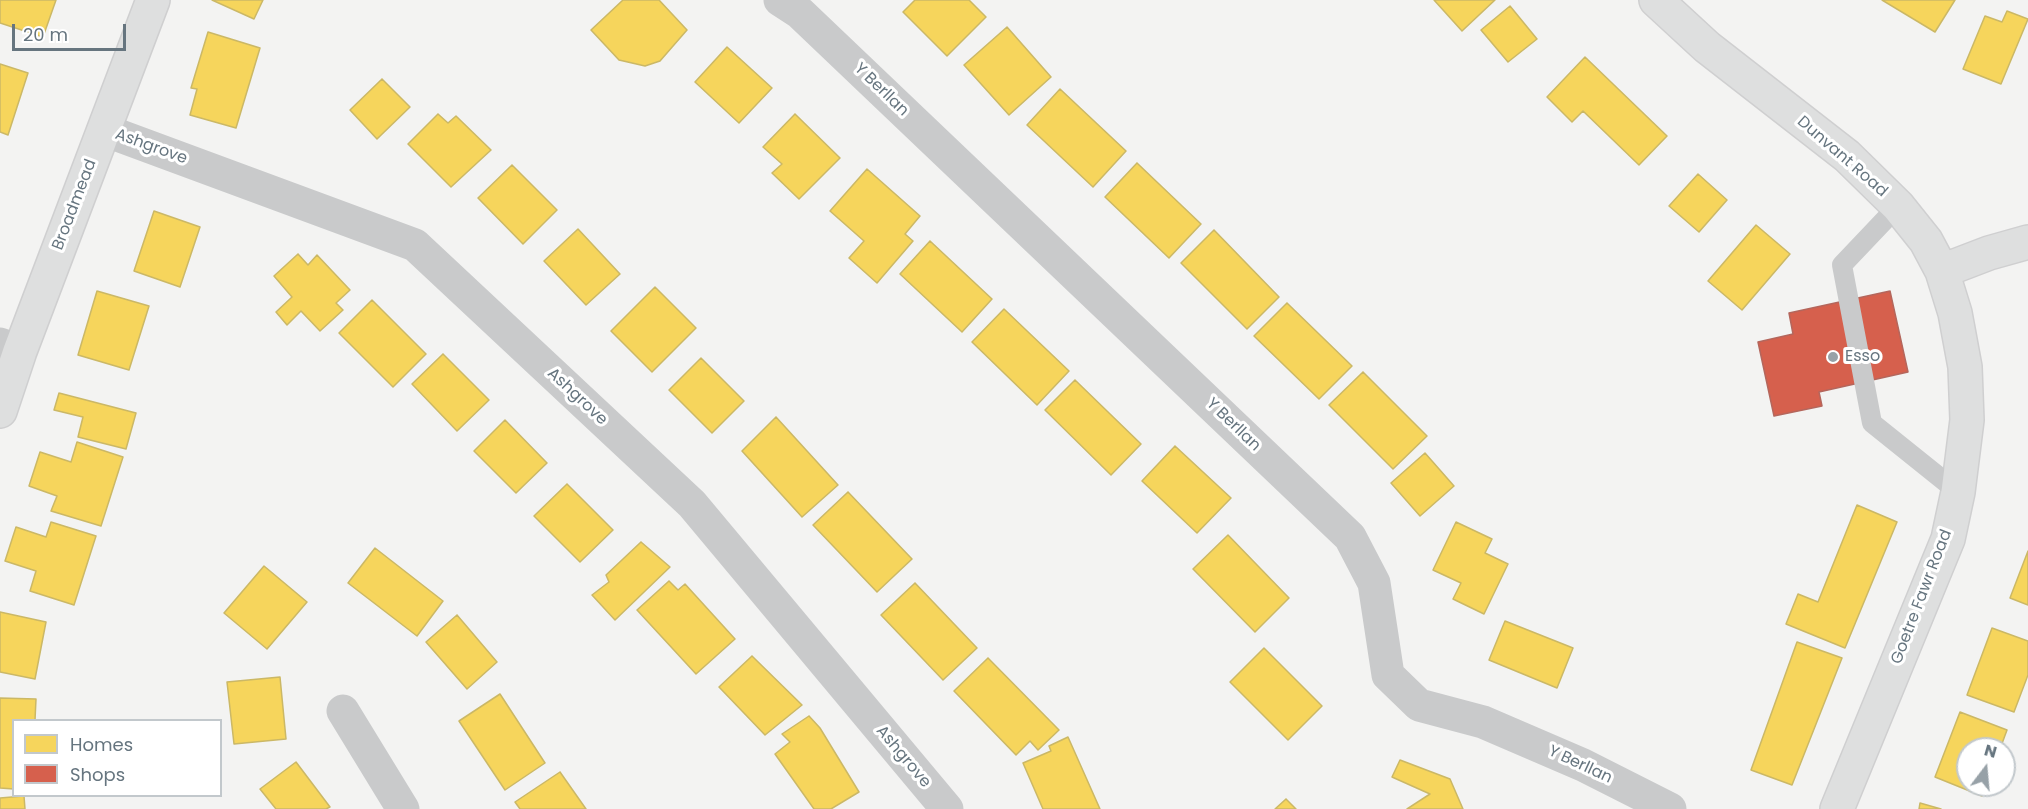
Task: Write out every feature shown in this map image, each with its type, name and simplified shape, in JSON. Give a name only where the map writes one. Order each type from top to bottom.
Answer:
[{"type":"main road","name":"Broadmead","points":[[0,411],[10,347],[104,130],[153,0]]},
{"type":"main road","name":"Dunvant Road","points":[[1656,0],[1707,47],[1846,156],[1898,206],[1926,241],[1942,271]]},
{"type":"main road","points":[[1942,271],[1989,253],[2028,242]]},
{"type":"main road","name":"Goetre Fawr Road","points":[[1838,809],[1948,539],[1958,492],[1967,420],[1965,367],[1955,313],[1942,271]]},
{"type":"street","name":"Y Berllan","points":[[780,0],[800,13],[1350,537],[1374,584],[1388,675],[1419,705],[1483,722],[1583,765],[1670,809]]},
{"type":"street","name":"Ashgrove","points":[[104,130],[415,245],[692,504],[947,809]]},
{"type":"street","points":[[343,711],[403,809]]},
{"type":"lane","points":[[1898,206],[1842,265],[1872,423],[1958,492]]},
{"type":"building: Homes","points":[[0,0],[56,0],[43,37],[0,23]]},
{"type":"building: Homes","points":[[212,0],[263,0],[254,19]]},
{"type":"building: Homes","points":[[623,0],[659,0],[687,30],[660,61],[645,66],[619,60],[591,30]]},
{"type":"building: Homes","points":[[915,0],[969,0],[986,17],[947,56],[903,12]]},
{"type":"building: Homes","points":[[1434,0],[1495,0],[1462,31]]},
{"type":"building: Homes","points":[[1882,0],[1955,0],[1935,32]]},
{"type":"building: Homes","points":[[1510,6],[1537,39],[1508,62],[1481,30]]},
{"type":"building: Homes","points":[[2007,11],[2028,19],[2001,84],[1963,69],[1985,16],[2002,22]]},
{"type":"building: Homes","points":[[1007,27],[1051,77],[1009,115],[964,65]]},
{"type":"building: Homes","points":[[208,32],[260,48],[236,128],[190,115],[197,89],[191,88]]},
{"type":"building: Homes","points":[[727,47],[772,88],[739,123],[695,82]]},
{"type":"building: Homes","points":[[1585,57],[1667,136],[1639,165],[1583,111],[1572,122],[1547,97]]},
{"type":"building: Homes","points":[[0,64],[28,73],[8,135],[0,132]]},
{"type":"building: Homes","points":[[382,79],[410,107],[377,139],[350,110]]},
{"type":"building: Homes","points":[[1060,89],[1126,151],[1093,187],[1027,125]]},
{"type":"building: Homes","points":[[438,114],[448,123],[456,116],[491,150],[451,187],[408,144]]},
{"type":"building: Homes","points":[[795,114],[840,158],[799,199],[772,173],[782,164],[763,147]]},
{"type":"building: Homes","points":[[1137,163],[1201,224],[1169,258],[1105,197]]},
{"type":"building: Homes","points":[[512,165],[557,210],[523,244],[478,198]]},
{"type":"building: Homes","points":[[867,169],[920,216],[905,234],[913,241],[877,283],[849,258],[864,241],[830,211]]},
{"type":"building: Homes","points":[[1698,174],[1727,200],[1699,232],[1669,206]]},
{"type":"building: Homes","points":[[154,211],[200,227],[180,287],[134,271]]},
{"type":"building: Homes","points":[[1756,225],[1790,254],[1742,310],[1708,281]]},
{"type":"building: Homes","points":[[578,229],[620,274],[586,305],[544,261]]},
{"type":"building: Homes","points":[[1214,230],[1279,297],[1247,329],[1181,263]]},
{"type":"building: Homes","points":[[930,241],[992,299],[962,332],[900,274]]},
{"type":"building: Homes","points":[[298,254],[308,265],[317,255],[350,290],[336,303],[343,310],[320,331],[301,311],[287,325],[276,312],[292,297],[274,276]]},
{"type":"building: Homes","points":[[655,287],[696,328],[652,372],[611,331]]},
{"type":"building: Homes","points":[[97,291],[149,306],[129,370],[78,355]]},
{"type":"building: Homes","points":[[372,300],[426,354],[393,387],[339,333]]},
{"type":"building: Homes","points":[[1287,303],[1352,366],[1319,399],[1254,336]]},
{"type":"building: Homes","points":[[1004,309],[1069,371],[1037,405],[972,342]]},
{"type":"building: Homes","points":[[443,354],[489,400],[457,431],[412,384]]},
{"type":"building: Homes","points":[[701,358],[744,401],[712,433],[669,390]]},
{"type":"building: Homes","points":[[1363,372],[1427,436],[1393,469],[1329,405]]},
{"type":"building: Homes","points":[[1075,380],[1141,444],[1111,475],[1045,410]]},
{"type":"building: Homes","points":[[59,393],[136,413],[126,449],[78,437],[83,417],[54,410]]},
{"type":"building: Homes","points":[[776,417],[838,485],[802,517],[742,451]]},
{"type":"building: Homes","points":[[505,420],[547,463],[516,493],[474,451]]},
{"type":"building: Homes","points":[[77,442],[123,457],[101,526],[51,511],[57,496],[29,486],[40,452],[71,462]]},
{"type":"building: Homes","points":[[1175,446],[1231,498],[1197,533],[1142,481]]},
{"type":"building: Homes","points":[[1425,453],[1454,486],[1420,516],[1391,483]]},
{"type":"building: Homes","points":[[567,484],[613,530],[580,562],[534,516]]},
{"type":"building: Homes","points":[[848,492],[912,559],[877,592],[813,525]]},
{"type":"building: Homes","points":[[1857,505],[1897,522],[1845,648],[1786,624],[1798,594],[1818,602]]},
{"type":"building: Homes","points":[[51,522],[96,536],[74,605],[30,591],[36,571],[5,561],[16,527],[46,537]]},
{"type":"building: Homes","points":[[1456,522],[1492,539],[1485,553],[1508,564],[1484,614],[1453,599],[1461,583],[1433,570]]},
{"type":"building: Homes","points":[[1228,535],[1289,598],[1255,632],[1193,569]]},
{"type":"building: Homes","points":[[641,542],[670,567],[615,620],[592,595],[609,582],[606,575]]},
{"type":"building: Homes","points":[[375,548],[443,601],[417,636],[348,583]]},
{"type":"building: Homes","points":[[2028,551],[2028,605],[2010,598]]},
{"type":"building: Homes","points":[[264,566],[307,602],[267,649],[224,613]]},
{"type":"building: Homes","points":[[669,581],[678,590],[685,584],[735,639],[696,674],[637,610]]},
{"type":"building: Homes","points":[[915,583],[977,648],[943,680],[881,615]]},
{"type":"building: Homes","points":[[0,612],[46,622],[35,679],[0,672]]},
{"type":"building: Homes","points":[[457,615],[497,662],[467,689],[426,642]]},
{"type":"building: Homes","points":[[1505,621],[1573,648],[1557,688],[1489,660]]},
{"type":"building: Homes","points":[[1992,628],[2028,641],[2028,675],[2014,712],[1967,695]]},
{"type":"building: Homes","points":[[1797,642],[1842,658],[1792,785],[1751,770]]},
{"type":"building: Homes","points":[[1264,648],[1322,706],[1288,740],[1230,682]]},
{"type":"building: Homes","points":[[752,656],[802,705],[765,735],[719,687]]},
{"type":"building: Homes","points":[[988,658],[1059,730],[1038,750],[1030,741],[1016,755],[954,691]]},
{"type":"building: Homes","points":[[280,677],[286,739],[234,744],[227,682]]},
{"type":"building: Homes","points":[[500,694],[545,763],[505,790],[459,721]]},
{"type":"building: Homes","points":[[0,698],[36,699],[35,719],[12,719],[12,789],[0,788]]},
{"type":"building: Homes","points":[[1960,712],[2007,730],[2004,737],[1956,737],[1956,785],[1935,777]]},
{"type":"building: Homes","points":[[809,716],[820,728],[859,792],[831,809],[814,809],[775,754],[790,742],[782,734]]},
{"type":"building: Homes","points":[[1068,737],[1100,809],[1043,809],[1023,763],[1051,751],[1049,746]]},
{"type":"building: Homes","points":[[1400,760],[1450,779],[1463,809],[1407,809],[1430,794],[1392,777]]},
{"type":"building: Homes","points":[[296,762],[330,807],[326,809],[276,809],[260,789]]},
{"type":"building: Homes","points":[[560,772],[586,809],[520,809],[515,802]]},
{"type":"building: Homes","points":[[24,797],[25,809],[0,809],[0,798]]},
{"type":"building: Homes","points":[[1286,799],[1296,809],[1275,809]]},
{"type":"building: Homes","points":[[1920,803],[1941,809],[1919,809]]},
{"type":"building: Shops","name":"Esso","points":[[1890,291],[1908,372],[1819,392],[1822,406],[1774,416],[1758,342],[1793,334],[1789,313]]},
{"type":"place","name":"Esso","points":[[1833,357]]}]
